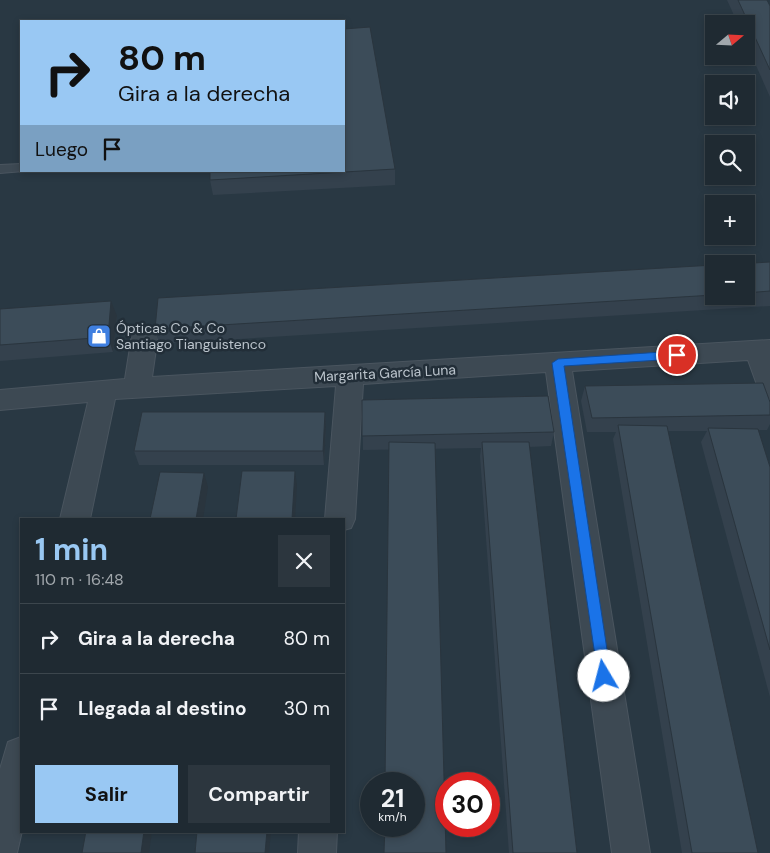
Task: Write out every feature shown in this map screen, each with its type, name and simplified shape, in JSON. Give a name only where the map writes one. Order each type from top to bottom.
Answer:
[{"type":"street","points":[[137,388],[144,335]]},
{"type":"street","points":[[763,349],[770,389]]},
{"type":"street","name":"Margarita García Luna","points":[[0,400],[104,390],[763,349]]},
{"type":"street","points":[[558,363],[631,853]]},
{"type":"street","points":[[340,518],[350,376]]},
{"type":"street","points":[[75,518],[104,390]]},
{"type":"street","points":[[0,848],[20,759]]},
{"type":"street","points":[[317,853],[318,833]]},
{"type":"lane","points":[[0,169],[20,168]]},
{"type":"building","points":[[738,0],[767,0],[770,6],[770,70],[755,37],[755,15],[745,15]]},
{"type":"building","points":[[370,27],[395,169],[345,172],[345,29]]},
{"type":"building","points":[[210,172],[345,172],[210,180]]},
{"type":"building","points":[[770,262],[770,291],[755,292],[755,263]]},
{"type":"building","points":[[705,266],[705,296],[155,329],[158,298]]},
{"type":"building","points":[[111,301],[108,337],[0,345],[0,309]]},
{"type":"building","points":[[763,383],[770,402],[770,415],[592,418],[585,386]]},
{"type":"building","points":[[548,396],[554,432],[362,436],[362,400]]},
{"type":"building","points":[[142,412],[325,412],[323,451],[134,451]]},
{"type":"building","points":[[618,425],[667,426],[758,853],[692,853]]},
{"type":"building","points":[[708,428],[758,429],[770,467],[770,650]]},
{"type":"building","points":[[389,442],[435,443],[444,772],[435,772],[435,837],[446,837],[446,853],[384,853],[385,837],[425,837],[425,772],[385,772]]},
{"type":"building","points":[[482,442],[529,442],[577,853],[513,853]]},
{"type":"building","points":[[242,471],[295,471],[292,518],[236,518]]},
{"type":"building","points":[[160,472],[204,473],[196,518],[150,518]]},
{"type":"building","points":[[86,833],[144,833],[141,853],[82,853]]},
{"type":"building","points":[[197,833],[267,833],[265,853],[195,853]]},
{"type":"place","name":"Ópticas Co & Co Santiago Tianguistenco","points":[[99,336]]},
{"type":"route","points":[[604,676],[558,363],[677,355]]}]
